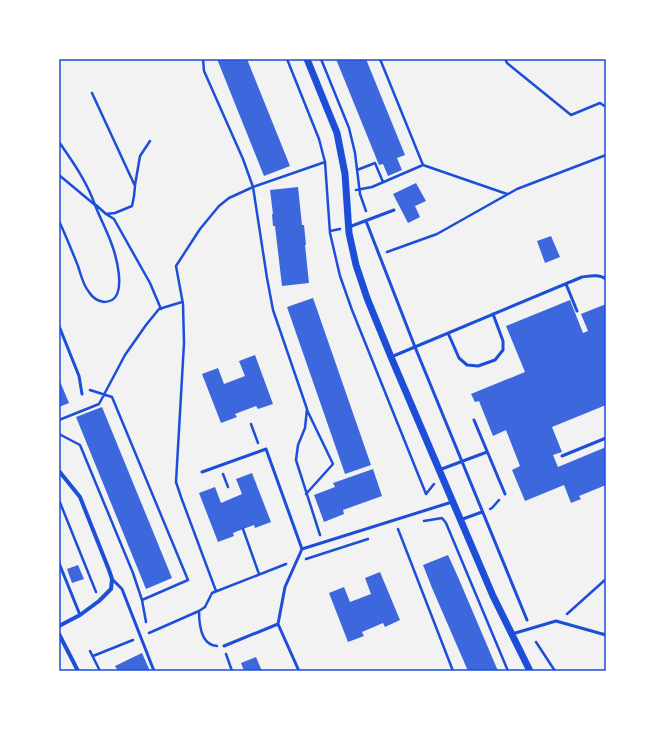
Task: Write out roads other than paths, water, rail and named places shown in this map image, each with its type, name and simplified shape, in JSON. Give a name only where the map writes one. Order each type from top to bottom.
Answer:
[{"type":"street","points":[[307,59],[337,133],[345,174],[349,233],[356,265],[365,290],[391,357],[452,502],[493,596],[530,671]]},
{"type":"street","points":[[59,471],[80,497],[112,578],[111,589],[99,601],[80,615],[59,626]]},
{"type":"street","points":[[59,634],[78,671]]},
{"type":"lane","points":[[349,227],[394,210]]},
{"type":"lane","points":[[366,221],[415,347],[527,620]]},
{"type":"lane","points":[[391,357],[582,277],[594,275],[606,279]]},
{"type":"lane","points":[[566,284],[577,311]]},
{"type":"lane","points":[[448,333],[460,358],[467,365],[478,366],[495,360],[503,350],[503,341],[493,314]]},
{"type":"lane","points":[[59,326],[79,376],[82,394]]},
{"type":"lane","points":[[474,420],[504,494]]},
{"type":"lane","points":[[562,456],[606,438]]},
{"type":"lane","points":[[202,472],[266,449],[302,549],[285,587],[278,624],[299,671]]},
{"type":"lane","points":[[439,470],[487,452]]},
{"type":"lane","points":[[302,549],[452,502]]},
{"type":"lane","points":[[460,520],[482,512]]},
{"type":"lane","points":[[59,563],[80,615]]},
{"type":"lane","points":[[112,578],[122,589],[154,671]]},
{"type":"lane","points":[[512,634],[556,621],[606,635]]},
{"type":"lane","points":[[224,646],[278,624]]}]
